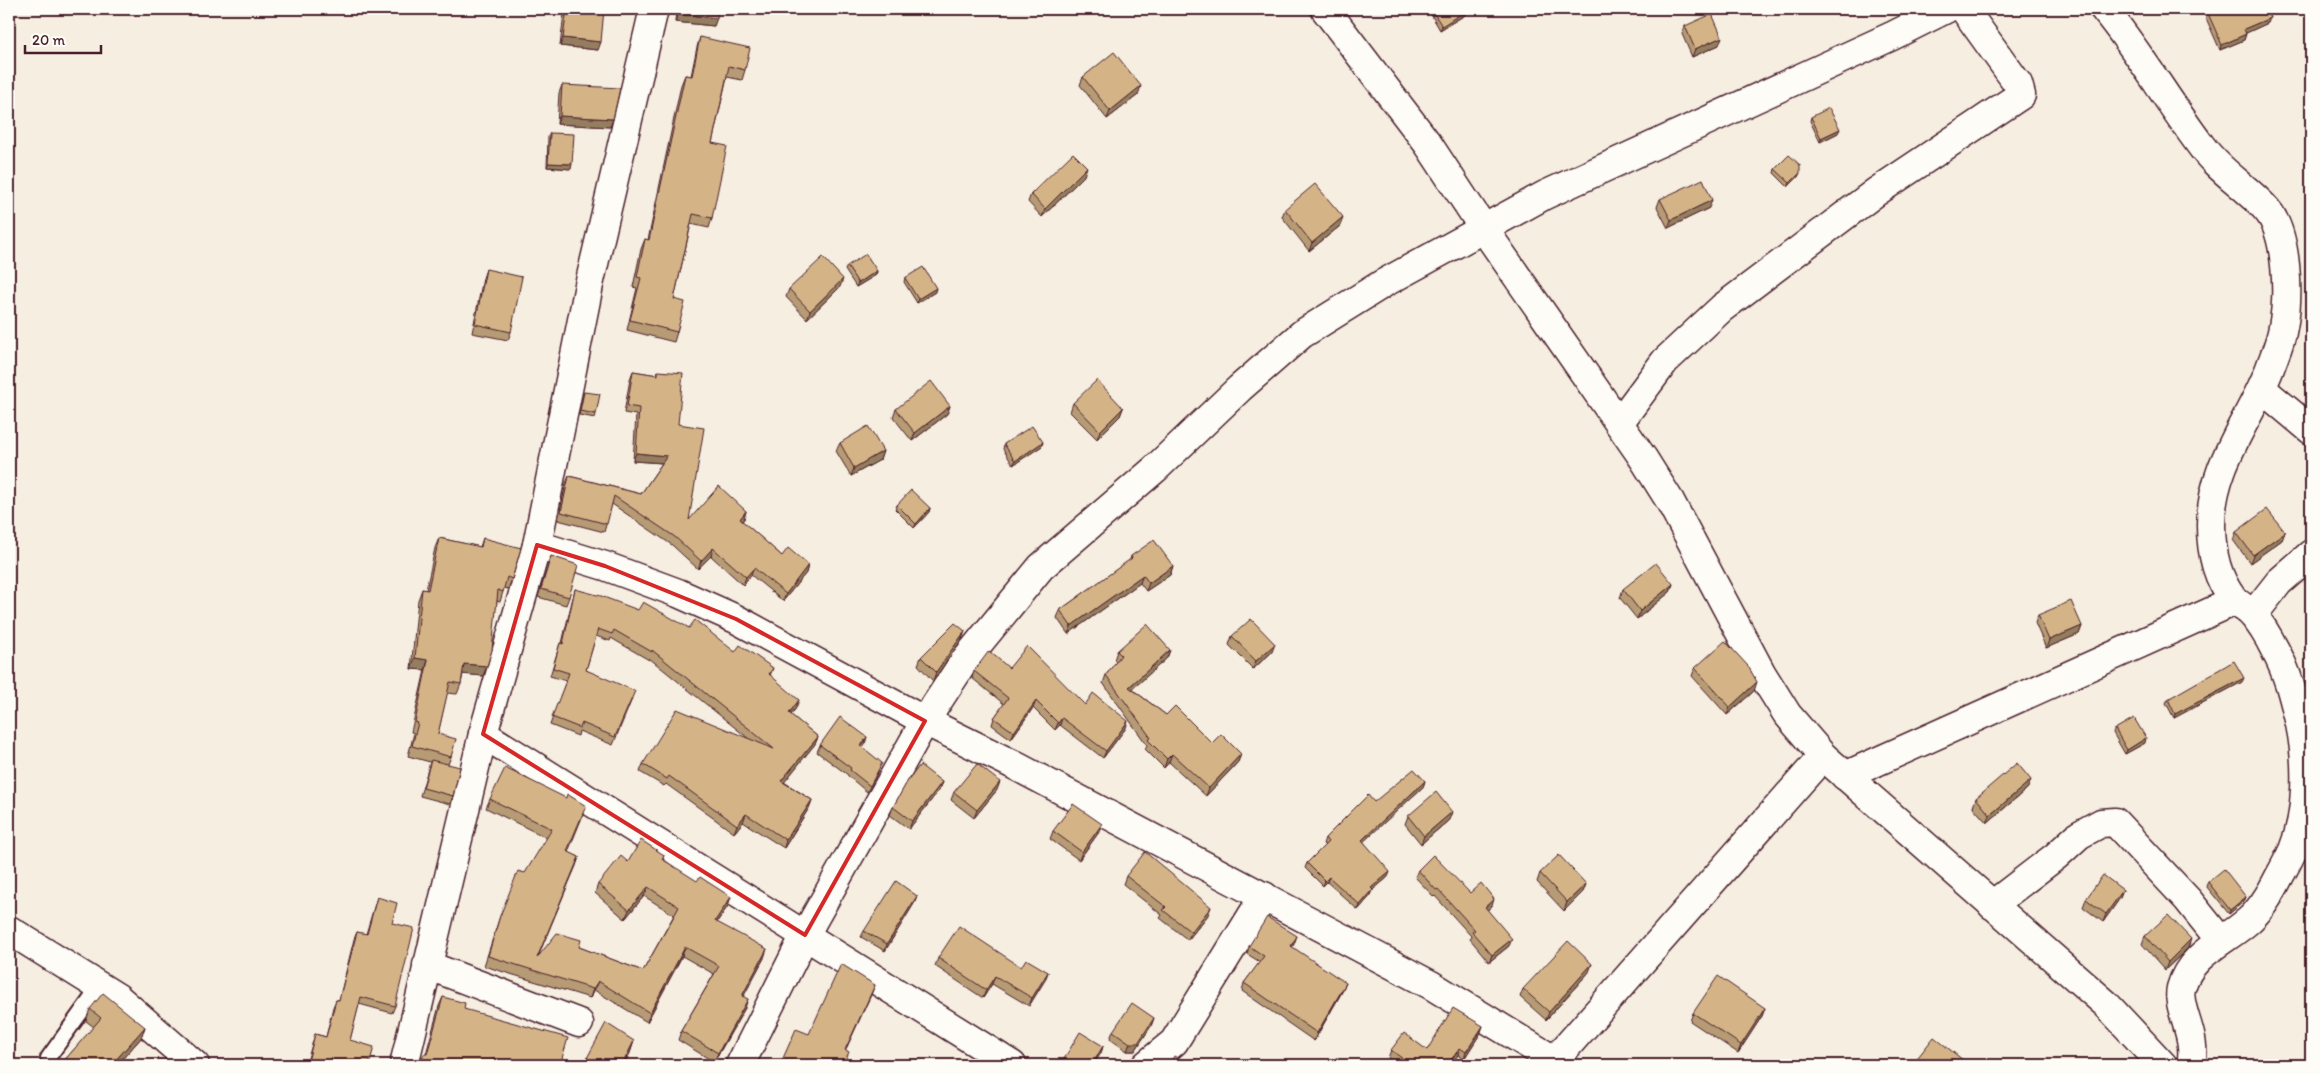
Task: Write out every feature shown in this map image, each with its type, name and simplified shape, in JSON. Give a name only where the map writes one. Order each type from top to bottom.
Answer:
[{"type":"street","points":[[404,1065],[483,734],[537,545],[589,285],[654,9]]},
{"type":"street","points":[[1325,9],[1428,144],[1484,229],[1619,423],[1670,501],[1762,674],[1787,714],[1823,756],[2106,1004],[2162,1065]]},
{"type":"street","points":[[740,1065],[805,935],[926,721],[966,660],[1041,567],[1155,469],[1240,388],[1302,334],[1384,283],[1545,195],[1883,40],[1946,9]]},
{"type":"street","points":[[1619,423],[1665,361],[1722,308],[1876,192],[2021,95],[2018,84],[1964,9]]},
{"type":"street","points":[[2104,9],[2134,48],[2210,159],[2265,208],[2278,227],[2286,283],[2284,324],[2280,341],[2262,389],[2234,436],[2211,507],[2211,546],[2220,578],[2276,652],[2290,684],[2306,761],[2304,806],[2294,848],[2264,903],[2247,921],[2220,940],[2192,965],[2181,989],[2180,999],[2193,1042],[2193,1055],[2190,1065]]},
{"type":"street","points":[[2262,389],[2311,430]]},
{"type":"street","points":[[537,545],[604,566],[678,593],[736,619],[926,721],[964,739],[1431,985],[1558,1063],[1823,756]]},
{"type":"street","points":[[1845,776],[2244,608],[2280,582],[2311,554]]},
{"type":"street","points":[[483,734],[1012,1065]]},
{"type":"street","points":[[1992,905],[2056,856],[2079,835],[2101,823],[2115,822],[2188,900],[2220,940]]},
{"type":"street","points":[[1146,1065],[1174,1042],[1264,896]]},
{"type":"street","points":[[9,930],[118,998],[195,1065]]},
{"type":"street","points":[[427,965],[579,1023]]},
{"type":"lane","points":[[48,1058],[100,986]]},
{"type":"highlighted area","points":[[537,545],[605,566],[736,619],[925,721],[805,935],[483,734]]},
{"type":"building","points":[[567,9],[604,9],[601,42],[563,38]]},
{"type":"building","points":[[678,9],[718,9],[717,18],[678,14]]},
{"type":"building","points":[[1431,9],[1466,9],[1467,10],[1442,26]]},
{"type":"building","points":[[2206,9],[2266,9],[2270,18],[2244,29],[2246,34],[2222,45]]},
{"type":"building","points":[[1712,14],[1722,37],[1695,49],[1685,26]]},
{"type":"building","points":[[700,37],[750,48],[745,70],[729,66],[712,143],[727,146],[712,218],[693,214],[674,299],[685,302],[677,332],[630,320],[641,278],[637,277],[645,239],[649,240],[685,75],[692,76]]},
{"type":"building","points":[[1114,52],[1141,86],[1110,111],[1083,77]]},
{"type":"building","points":[[562,85],[620,88],[613,119],[560,116]]},
{"type":"building","points":[[1829,108],[1840,129],[1821,138],[1811,117]]},
{"type":"building","points":[[550,133],[574,134],[572,164],[548,163]]},
{"type":"building","points":[[1073,153],[1087,167],[1045,209],[1031,194]]},
{"type":"building","points":[[1789,155],[1800,165],[1800,173],[1790,183],[1775,169]]},
{"type":"building","points":[[1703,179],[1712,200],[1671,220],[1660,199]]},
{"type":"building","points":[[1315,184],[1343,217],[1312,243],[1285,209]]},
{"type":"building","points":[[866,254],[877,271],[858,283],[847,266]]},
{"type":"building","points":[[823,257],[843,279],[810,311],[789,289]]},
{"type":"building","points":[[923,267],[936,288],[918,299],[905,278]]},
{"type":"building","points":[[486,269],[522,277],[511,332],[475,324]]},
{"type":"building","points":[[633,371],[658,375],[658,371],[683,373],[678,424],[704,428],[689,520],[719,486],[746,511],[740,519],[782,556],[788,548],[808,565],[786,594],[754,568],[746,577],[713,548],[701,561],[675,537],[614,496],[607,524],[561,512],[569,476],[641,494],[667,456],[636,453],[639,408],[627,406]]},
{"type":"building","points":[[1097,380],[1123,408],[1100,431],[1073,403]]},
{"type":"building","points":[[931,381],[950,406],[915,433],[896,409]]},
{"type":"building","points":[[584,392],[600,394],[596,414],[580,411]]},
{"type":"building","points":[[868,426],[883,451],[854,468],[840,443]]},
{"type":"building","points":[[1032,426],[1043,442],[1015,461],[1004,444]]},
{"type":"building","points":[[911,490],[930,508],[916,524],[897,505]]},
{"type":"building","points":[[2267,509],[2285,532],[2253,555],[2236,532]]},
{"type":"building","points":[[439,538],[481,547],[483,538],[521,548],[512,579],[507,577],[503,592],[498,590],[492,650],[487,666],[464,664],[461,684],[450,682],[438,734],[456,739],[451,757],[412,746],[418,723],[415,722],[428,660],[415,658],[422,589],[428,590]]},
{"type":"building","points":[[1154,540],[1173,566],[1149,583],[1143,575],[1071,626],[1060,610]]},
{"type":"building","points":[[551,556],[578,565],[569,597],[541,589]]},
{"type":"building","points":[[1656,563],[1673,584],[1640,611],[1623,589]]},
{"type":"building","points":[[575,589],[601,596],[638,610],[643,602],[689,628],[695,620],[735,652],[740,645],[773,668],[769,674],[799,700],[789,713],[818,737],[781,781],[812,800],[786,840],[746,814],[737,825],[669,776],[667,779],[643,764],[677,709],[774,749],[652,650],[652,652],[614,630],[612,634],[598,629],[586,670],[635,691],[615,737],[582,723],[580,728],[552,717],[569,673],[553,668],[560,643],[563,644]]},
{"type":"building","points":[[2071,601],[2082,626],[2049,640],[2038,615]]},
{"type":"building","points":[[1251,619],[1275,644],[1256,661],[1232,636]]},
{"type":"building","points":[[955,623],[965,631],[936,672],[921,657]]},
{"type":"building","points":[[1147,624],[1170,650],[1129,687],[1166,715],[1175,706],[1212,743],[1221,734],[1241,754],[1209,788],[1172,754],[1167,759],[1148,740],[1151,738],[1106,675],[1121,655],[1117,651]]},
{"type":"building","points":[[1725,641],[1748,666],[1757,682],[1730,707],[1695,668]]},
{"type":"building","points":[[1027,646],[1085,705],[1093,693],[1128,721],[1106,751],[1062,718],[1058,723],[1036,701],[1014,732],[994,718],[1008,698],[974,671],[989,651],[1009,668]]},
{"type":"building","points":[[2234,661],[2244,678],[2175,714],[2168,699]]},
{"type":"building","points":[[840,717],[867,737],[861,746],[882,763],[870,786],[850,770],[851,768],[820,745]]},
{"type":"building","points":[[2134,718],[2146,738],[2127,750],[2115,729]]},
{"type":"building","points":[[431,760],[460,767],[453,796],[423,788]]},
{"type":"building","points":[[2017,763],[2031,780],[1990,815],[1976,798]]},
{"type":"building","points":[[977,764],[1000,782],[977,810],[954,792]]},
{"type":"building","points":[[920,765],[942,782],[912,821],[893,807],[907,782]]},
{"type":"building","points":[[505,768],[566,798],[567,794],[586,806],[567,851],[579,857],[537,958],[557,933],[581,940],[579,947],[643,971],[679,907],[648,887],[629,910],[598,884],[621,856],[628,862],[641,840],[664,855],[662,859],[697,881],[700,877],[731,897],[715,921],[767,949],[742,996],[748,999],[718,1053],[681,1031],[719,966],[685,947],[650,1013],[598,981],[593,989],[488,956],[500,916],[518,871],[525,873],[552,829],[490,799]]},
{"type":"building","points":[[1414,769],[1425,781],[1362,840],[1390,872],[1371,888],[1373,890],[1360,905],[1329,877],[1325,881],[1307,863],[1328,842],[1325,838],[1368,795],[1374,802]]},
{"type":"building","points":[[1436,792],[1452,812],[1424,836],[1408,816]]},
{"type":"building","points":[[1073,804],[1102,824],[1082,852],[1053,831]]},
{"type":"building","points":[[1145,852],[1211,907],[1191,932],[1163,910],[1166,907],[1126,876]]},
{"type":"building","points":[[1433,855],[1470,893],[1481,883],[1494,899],[1485,907],[1512,939],[1492,955],[1472,932],[1475,930],[1418,870]]},
{"type":"building","points":[[1559,855],[1586,884],[1567,902],[1540,873]]},
{"type":"building","points":[[2224,869],[2246,897],[2230,910],[2208,882]]},
{"type":"building","points":[[2103,875],[2123,890],[2106,914],[2086,899]]},
{"type":"building","points":[[896,881],[917,896],[887,944],[864,931]]},
{"type":"building","points":[[377,897],[397,903],[392,923],[414,928],[395,1006],[361,997],[350,1040],[374,1047],[369,1065],[307,1065],[315,1034],[326,1037],[336,1000],[339,1000],[357,932],[367,934]]},
{"type":"building","points":[[2168,915],[2191,939],[2168,962],[2145,936]]},
{"type":"building","points":[[1267,917],[1297,936],[1291,946],[1346,983],[1317,1033],[1244,983],[1264,956],[1249,946]]},
{"type":"building","points":[[959,926],[1021,967],[1026,959],[1048,972],[1032,998],[995,976],[986,990],[938,958]]},
{"type":"building","points":[[1568,941],[1592,964],[1549,1012],[1523,989]]},
{"type":"building","points":[[841,964],[875,985],[845,1050],[849,1052],[843,1065],[780,1065],[796,1029],[809,1034]]},
{"type":"building","points":[[1718,976],[1765,1008],[1741,1045],[1693,1013]]},
{"type":"building","points":[[103,993],[145,1027],[114,1062],[119,1065],[67,1065],[63,1062],[101,1018],[90,1009]]},
{"type":"building","points":[[443,997],[465,1003],[464,1009],[568,1038],[560,1065],[515,1065],[493,1059],[492,1065],[420,1065],[424,1054],[427,1054]]},
{"type":"building","points":[[1132,1003],[1154,1018],[1138,1043],[1130,1043],[1113,1031]]},
{"type":"building","points":[[1453,1008],[1483,1026],[1466,1052],[1460,1048],[1447,1065],[1411,1065],[1391,1050],[1404,1033],[1427,1050]]},
{"type":"building","points":[[606,1023],[634,1041],[622,1065],[600,1065],[587,1058]]},
{"type":"building","points":[[1080,1032],[1103,1046],[1092,1065],[1068,1065],[1070,1062],[1064,1059]]},
{"type":"building","points":[[1934,1037],[1968,1064],[1920,1065],[1915,1061]]},
{"type":"building","points":[[1174,1056],[1192,1065],[1169,1065]]},
{"type":"building","points":[[2097,1060],[2102,1065],[2092,1065]]}]
